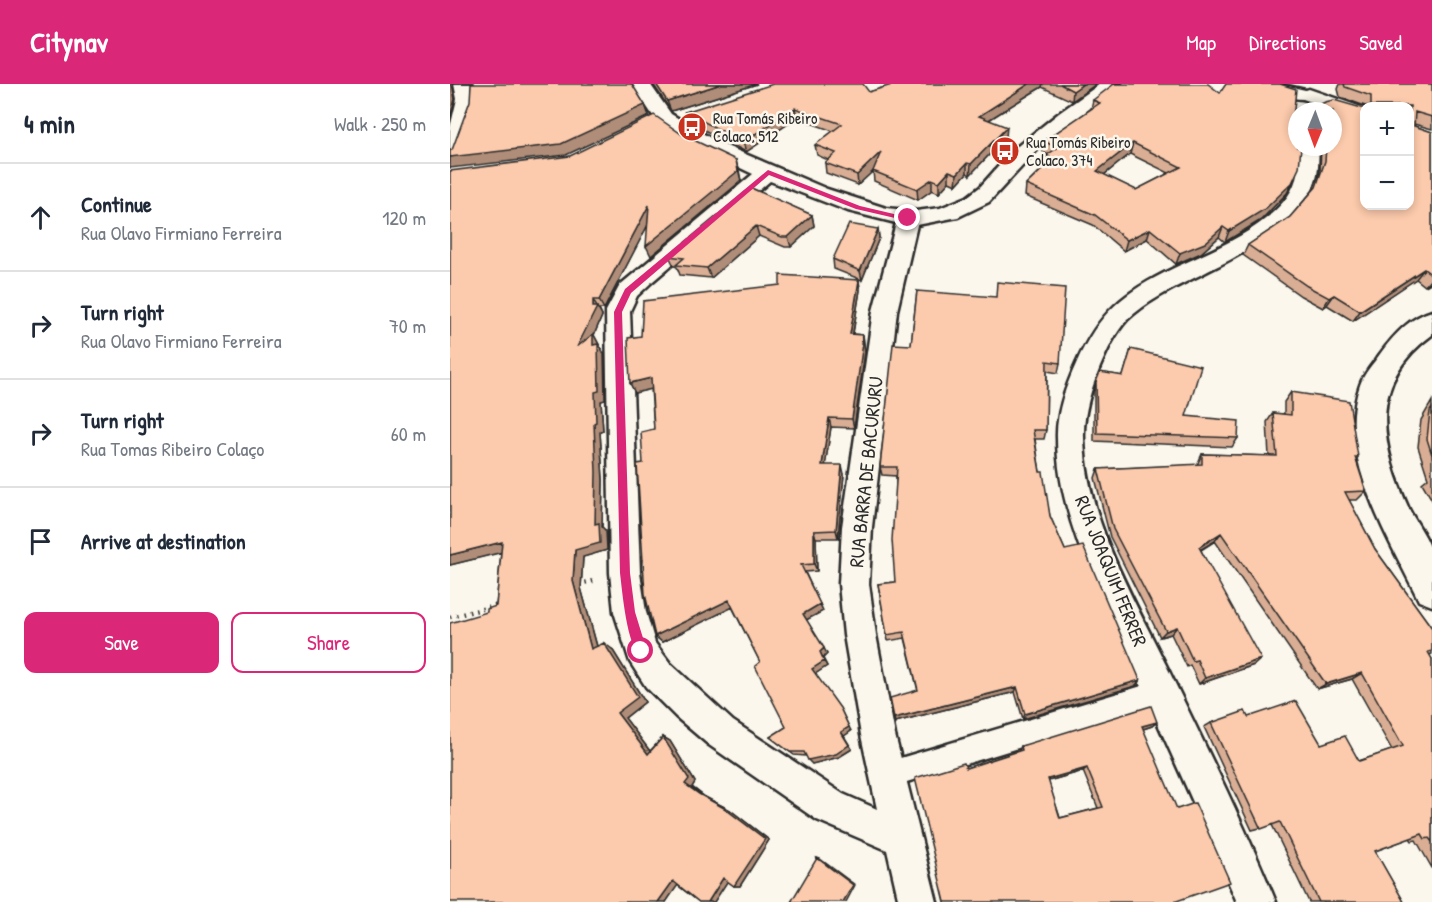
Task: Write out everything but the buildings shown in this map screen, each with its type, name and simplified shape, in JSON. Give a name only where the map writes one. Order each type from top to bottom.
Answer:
[{"type":"main road","points":[[1432,321],[1417,329],[1398,349],[1375,385],[1369,420],[1376,463],[1386,494],[1432,589]]},
{"type":"street","points":[[450,155],[466,104],[466,88],[463,84]]},
{"type":"street","points":[[641,84],[658,121],[768,172],[858,208],[908,218],[955,210],[975,202],[991,189],[1027,148],[1112,84]]},
{"type":"street","points":[[1266,84],[1293,93],[1306,102]]},
{"type":"street","points":[[1308,102],[1324,84]]},
{"type":"street","points":[[1342,110],[1360,113]]},
{"type":"street","points":[[658,121],[689,113]]},
{"type":"street","name":"RUA JOAQUIM FERRER","points":[[1257,902],[1088,525],[1074,475],[1070,437],[1074,406],[1086,371],[1101,340],[1119,315],[1146,294],[1250,241],[1276,221],[1300,190],[1307,171],[1308,156]]},
{"type":"street","points":[[768,172],[645,275],[628,291],[618,312],[625,573],[630,612],[641,651],[658,675],[721,733],[830,807],[904,839]]},
{"type":"street","name":"RUA BARRA DE BACURURU","points":[[908,218],[885,310],[857,527],[854,584],[860,635],[887,775],[918,902]]},
{"type":"street","points":[[887,775],[1162,692]]},
{"type":"path","points":[[570,587],[625,573]]},
{"type":"path","points":[[450,617],[505,603]]},
{"type":"place","name":"Rua Tomás Ribeiro Colaco, 512","points":[[692,127]]},
{"type":"place","name":"Rua Tomás Ribeiro Colaco, 374","points":[[1005,151]]},
{"type":"route","points":[[641,651],[630,612],[625,573],[618,312],[628,291],[768,172],[858,208],[908,218]]}]
